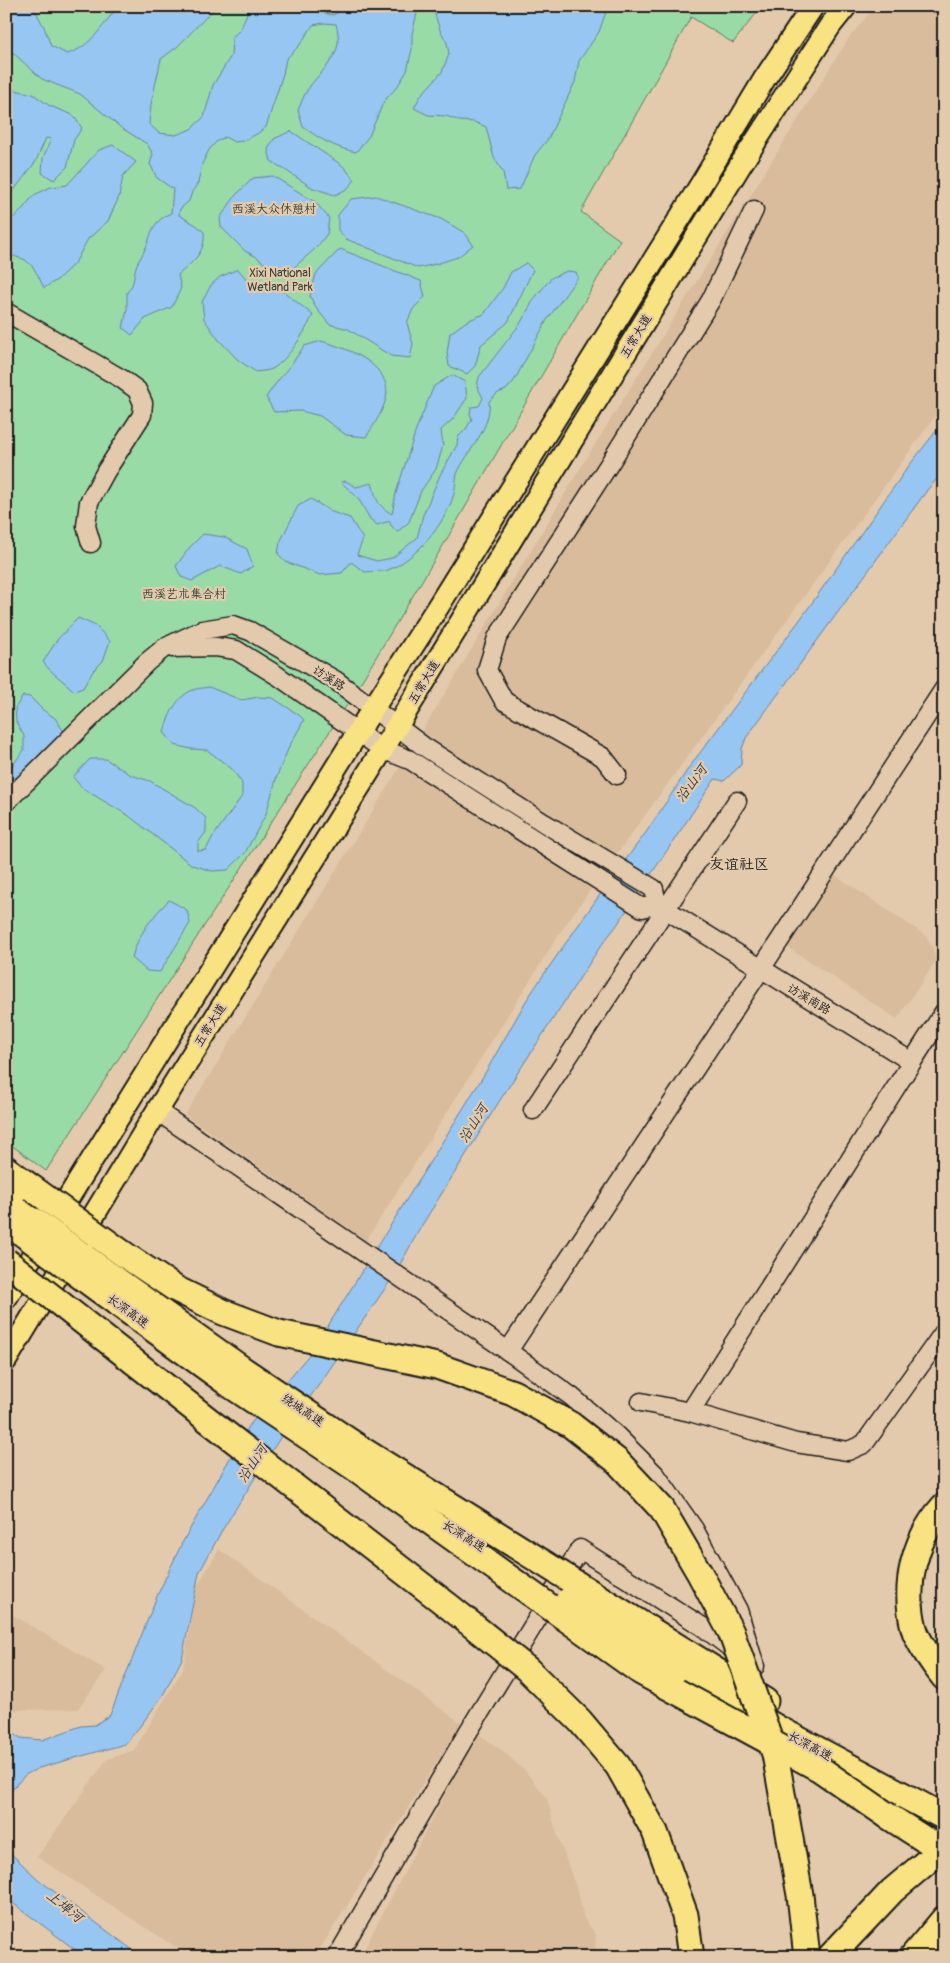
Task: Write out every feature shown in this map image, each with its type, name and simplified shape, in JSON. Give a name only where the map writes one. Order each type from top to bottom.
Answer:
[{"type":"highway","points":[[6,1169],[122,1253],[176,1289],[223,1312],[279,1333],[437,1366],[513,1394],[571,1425],[617,1461],[662,1510],[700,1574],[731,1632],[775,1754],[800,1894],[807,1957]]},
{"type":"highway","name":"长深高速","points":[[6,1199],[31,1229],[103,1282],[236,1376],[361,1460],[682,1660],[777,1728],[944,1817]]},
{"type":"highway","name":"长深高速","points":[[6,1221],[31,1229]]},
{"type":"highway","points":[[6,1260],[451,1608],[527,1670],[580,1721],[618,1766],[655,1832],[685,1915],[691,1957]]},
{"type":"highway","points":[[361,1460],[642,1672],[820,1769],[944,1852]]},
{"type":"highway","points":[[944,1506],[919,1542],[910,1574],[910,1601],[914,1630],[944,1677]]},
{"type":"highway","points":[[944,1526],[939,1532],[930,1553],[923,1585],[927,1615],[939,1646],[944,1651]]},
{"type":"highway","name":"长深高速","points":[[682,1660],[763,1700],[944,1803]]},
{"type":"highway","points":[[830,1957],[892,1891],[944,1847]]},
{"type":"highway","points":[[912,1957],[944,1920]]},
{"type":"highway","points":[[935,1957],[944,1947]]},
{"type":"main road","name":"五常大道","points":[[6,1298],[372,709],[440,605],[765,78],[813,6]]},
{"type":"main road","name":"五常大道","points":[[6,1360],[157,1111],[396,728],[736,172],[830,26],[846,6]]},
{"type":"street","points":[[617,775],[603,757],[504,701],[487,670],[497,638],[608,466],[711,300],[754,210]]},
{"type":"street","points":[[6,312],[122,380],[137,390],[143,403],[142,415],[106,471],[89,502],[86,526],[91,543]]},
{"type":"street","name":"访溪路","points":[[6,802],[147,662],[164,648],[202,630],[233,625],[250,631],[335,680],[396,728],[544,823],[617,866],[655,903]]},
{"type":"street","points":[[164,648],[216,647],[236,650],[278,676],[382,750],[410,760],[606,885],[655,903]]},
{"type":"street","points":[[508,1351],[944,689]]},
{"type":"street","points":[[533,1110],[655,903],[737,801]]},
{"type":"street","name":"访溪南路","points":[[655,903],[912,1062]]},
{"type":"street","points":[[690,1412],[944,1012]]},
{"type":"street","points":[[157,1111],[508,1351],[572,1397],[617,1436],[656,1475],[694,1529],[738,1610],[755,1666],[703,1627],[580,1549],[472,1726],[337,1957]]},
{"type":"street","points":[[641,1402],[690,1412],[796,1443],[848,1451],[864,1444],[944,1332]]},
{"type":"shaded area","points":[[875,6],[944,6],[944,404],[563,928],[366,1241],[185,1115],[438,705],[584,462],[848,39]]},
{"type":"shaded area","points":[[835,875],[925,935],[933,948],[936,961],[897,1019],[787,947]]},
{"type":"shaded area","points":[[219,1549],[461,1723],[315,1957],[191,1957],[37,1857],[107,1759],[134,1750],[183,1669],[196,1588]]},
{"type":"shaded area","points":[[6,1611],[106,1670],[78,1709],[6,1710]]},
{"type":"shaded area","points":[[477,1733],[502,1750],[526,1772],[547,1798],[555,1828],[579,1896],[584,1918],[596,1935],[595,1957],[360,1957]]},
{"type":"green space","name":"Xixi National Wetland Park","points":[[6,6],[762,6],[733,43],[691,17],[581,212],[620,240],[444,544],[352,697],[46,1171],[6,1141]]},
{"type":"water","points":[[6,6],[33,6],[51,46],[67,54],[90,41],[118,6],[217,6],[177,47],[161,59],[151,104],[149,124],[159,133],[176,135],[191,129],[204,117],[213,85],[231,56],[232,37],[240,30],[250,6],[318,6],[323,13],[333,15],[340,11],[340,6],[422,6],[418,9],[412,34],[412,49],[407,71],[397,87],[384,101],[369,136],[356,152],[328,143],[303,127],[298,110],[303,98],[335,54],[338,45],[336,24],[324,23],[313,25],[299,46],[286,59],[266,127],[243,141],[234,142],[225,137],[216,142],[209,150],[202,164],[198,183],[189,201],[180,209],[179,215],[204,232],[203,246],[193,261],[178,275],[181,288],[172,307],[145,319],[132,335],[123,328],[127,309],[127,292],[152,230],[159,221],[171,213],[173,189],[157,178],[150,164],[153,154],[147,144],[120,127],[80,94],[42,79],[12,52],[6,52]]},
{"type":"water","points":[[432,6],[608,6],[599,32],[579,61],[575,82],[548,139],[535,155],[520,189],[506,190],[503,172],[494,158],[486,127],[474,122],[460,121],[446,116],[428,115],[414,108],[421,95],[442,72],[449,54],[447,43],[440,30]]},
{"type":"water","points":[[6,88],[33,94],[50,106],[73,115],[82,128],[74,140],[67,167],[54,180],[42,173],[43,158],[51,139],[46,138],[36,161],[12,193],[6,210]]},
{"type":"water","points":[[291,131],[343,166],[355,180],[347,189],[335,195],[313,188],[271,161],[268,149],[274,139]]},
{"type":"water","points":[[113,145],[136,162],[123,176],[119,197],[108,221],[88,239],[75,263],[57,280],[44,288],[36,272],[25,260],[6,252],[6,224],[20,212],[34,195],[51,187],[67,185],[99,150]]},
{"type":"water","points":[[273,176],[315,202],[329,218],[327,234],[316,248],[290,271],[277,274],[257,257],[245,251],[221,227],[220,218],[236,195],[253,178]]},
{"type":"water","points":[[376,196],[441,219],[465,233],[473,245],[458,257],[418,268],[346,239],[338,230],[338,215],[351,199]]},
{"type":"water","points":[[340,249],[421,281],[425,297],[413,309],[407,323],[413,344],[410,358],[391,356],[348,329],[329,324],[316,308],[310,296],[316,274]]},
{"type":"water","points":[[526,263],[533,270],[508,322],[481,345],[475,366],[467,374],[449,366],[447,353],[450,333],[467,321],[484,314],[503,288],[511,272]]},
{"type":"water","points":[[238,269],[248,281],[283,291],[313,315],[290,352],[278,365],[270,370],[256,372],[238,360],[218,339],[204,319],[202,302],[211,285],[220,277]]},
{"type":"water","points":[[567,271],[576,272],[578,277],[547,320],[514,381],[506,390],[498,393],[489,401],[487,421],[457,474],[454,494],[449,508],[428,540],[409,558],[383,571],[365,572],[351,562],[342,573],[320,575],[286,562],[278,554],[280,542],[298,506],[311,499],[332,512],[350,518],[363,539],[357,555],[377,561],[392,558],[417,538],[423,515],[440,475],[457,445],[458,437],[472,419],[470,414],[471,407],[479,406],[483,398],[477,386],[479,377],[520,324],[534,299],[551,278]]},
{"type":"water","points":[[321,341],[353,352],[363,358],[380,372],[385,381],[387,392],[385,403],[366,437],[346,435],[320,416],[301,411],[274,412],[266,397],[304,346]]},
{"type":"water","points":[[452,375],[465,382],[467,398],[453,419],[441,430],[443,446],[436,469],[421,491],[409,522],[397,532],[390,524],[390,521],[377,525],[370,519],[358,498],[341,482],[346,481],[356,487],[372,483],[378,501],[392,514],[396,493],[417,427],[434,386]]},
{"type":"water","name":"沿山河","points":[[944,421],[944,471],[928,489],[746,738],[742,749],[741,765],[724,781],[715,779],[617,925],[600,947],[502,1097],[422,1225],[393,1277],[280,1438],[221,1532],[199,1573],[182,1659],[163,1695],[125,1744],[39,1768],[25,1775],[6,1796],[6,1730],[21,1738],[42,1740],[81,1726],[95,1725],[110,1715],[157,1596],[182,1543],[247,1428],[313,1350],[484,1075],[526,1001],[544,974],[647,831],[690,766],[802,617],[908,467]]},
{"type":"water","points":[[203,534],[224,537],[247,549],[253,566],[241,574],[220,566],[192,581],[181,577],[176,566],[190,547]]},
{"type":"water","points":[[78,618],[96,626],[110,641],[103,661],[93,671],[83,688],[74,691],[43,662],[57,640]]},
{"type":"water","points":[[209,687],[241,700],[259,697],[273,698],[304,720],[289,747],[277,776],[266,814],[245,853],[228,870],[212,871],[192,865],[129,816],[82,788],[73,777],[90,759],[106,759],[131,775],[150,781],[194,807],[206,818],[206,832],[198,843],[198,851],[206,850],[212,838],[242,796],[242,783],[232,769],[207,750],[174,745],[164,732],[170,714],[182,697],[193,690]]},
{"type":"water","points":[[23,696],[30,697],[43,710],[55,718],[65,733],[6,792],[6,778],[24,750],[24,736],[16,722],[15,708]]},
{"type":"water","points":[[169,900],[187,910],[190,923],[160,972],[147,971],[132,958],[134,950],[146,926]]},
{"type":"water","name":"上埠河","points":[[6,1849],[39,1880],[142,1957],[85,1957],[6,1898]]},
{"type":"district","name":"友谊社区","points":[[739,864]]},
{"type":"park label","name":"西溪大众休憩村","points":[[274,209]]},
{"type":"park label","name":"西溪艺术集合村","points":[[184,594]]}]
